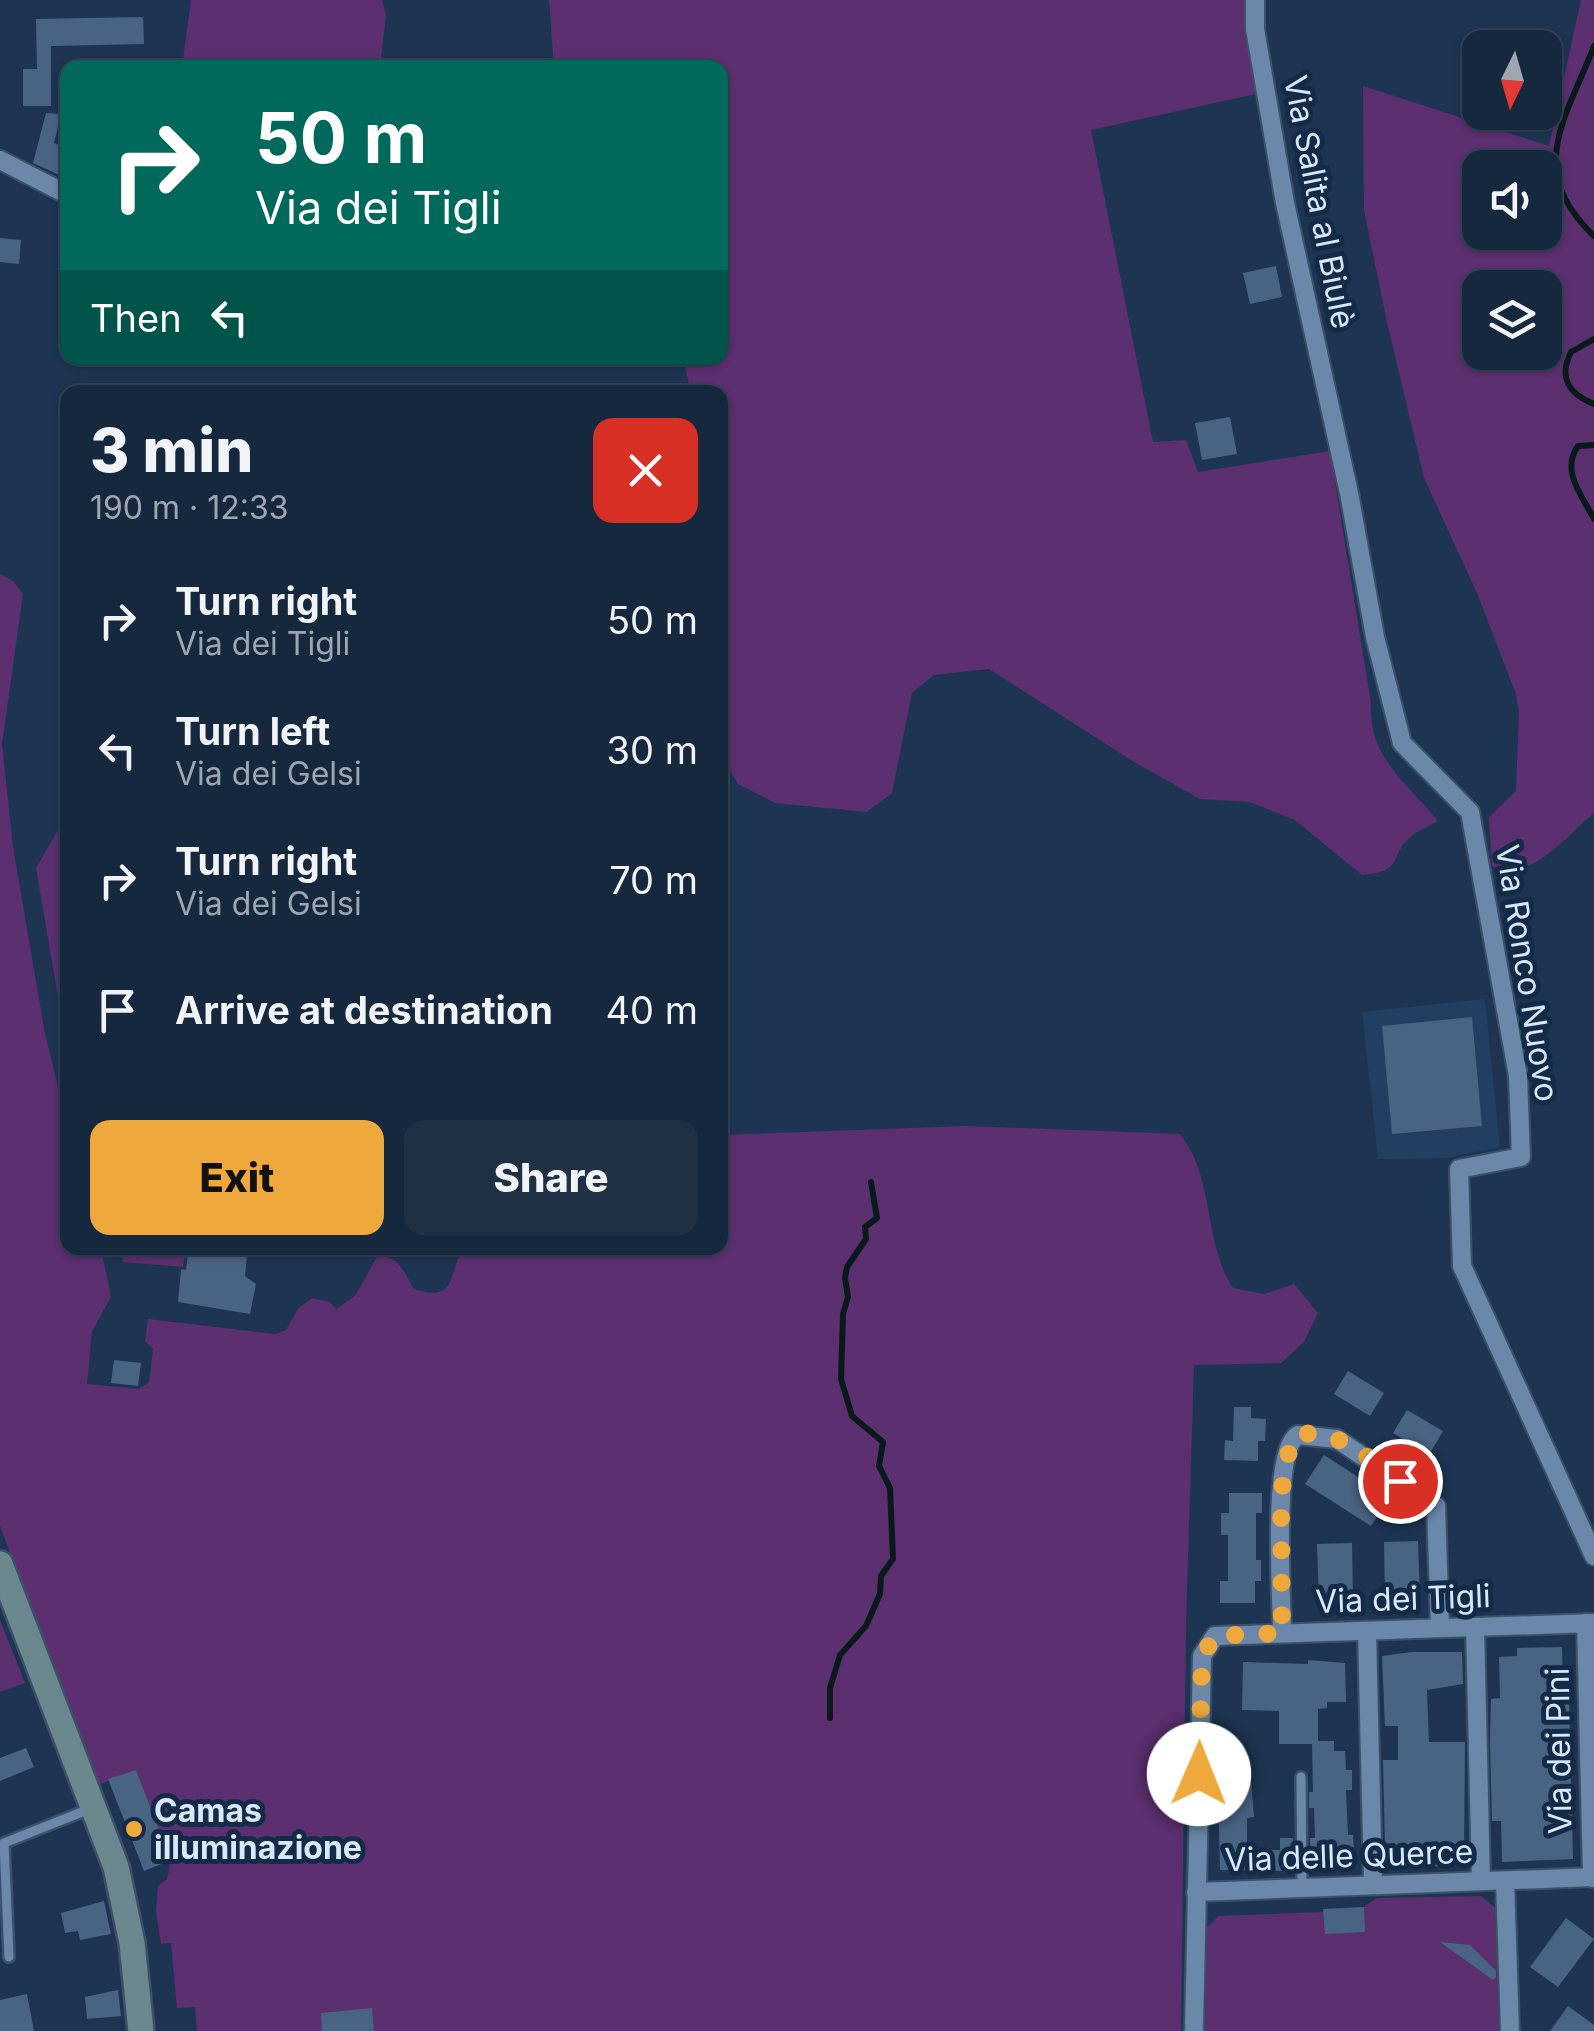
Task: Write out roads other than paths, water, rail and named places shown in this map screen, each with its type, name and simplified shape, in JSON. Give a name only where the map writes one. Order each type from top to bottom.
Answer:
[{"type":"main road","points":[[0,1564],[94,1807],[126,1905],[141,2031]]},
{"type":"street","name":"Via Salita al Biulè","points":[[1255,0],[1255,29],[1285,203],[1330,416]]},
{"type":"street","points":[[0,160],[60,192]]},
{"type":"street","name":"Via Ronco Nuovo","points":[[1330,416],[1349,492],[1375,637],[1402,742],[1470,812],[1518,1076],[1521,1157],[1458,1169],[1462,1266],[1594,1556]]},
{"type":"street","points":[[1282,1633],[1281,1494],[1290,1442],[1298,1435],[1337,1439],[1436,1506],[1440,1628]]},
{"type":"street","name":"Via dei Tigli","points":[[1196,1892],[1202,1656],[1215,1636],[1590,1623]]},
{"type":"street","name":"Via dei Pini","points":[[1590,1623],[1593,1878]]},
{"type":"street","points":[[1476,1627],[1481,1882]]},
{"type":"street","points":[[1367,1630],[1373,1885]]},
{"type":"street","name":"Via delle Querce","points":[[1196,1892],[1593,1878]]},
{"type":"street","name":"Via delle Querce","points":[[1505,1881],[1510,2031]]},
{"type":"street","points":[[1194,2031],[1196,1892]]},
{"type":"lane","points":[[1301,1777],[1302,1888]]},
{"type":"lane","points":[[9,1956],[2,1838],[94,1807]]},
{"type":"waterway","points":[[1594,46],[1563,122],[1556,167],[1561,189],[1573,212],[1594,236]]},
{"type":"waterway","points":[[1594,339],[1571,352],[1566,370],[1572,390],[1594,404]]},
{"type":"waterway","points":[[1594,445],[1578,446],[1571,465],[1575,484],[1594,519]]},
{"type":"waterway","points":[[830,1718],[830,1688],[840,1655],[866,1626],[880,1594],[881,1576],[893,1559],[890,1488],[879,1466],[883,1442],[852,1416],[841,1379],[847,1267],[866,1239],[865,1227],[877,1218],[871,1182]]},
{"type":"place","name":"Camas illuminazione","points":[[134,1829]]}]
